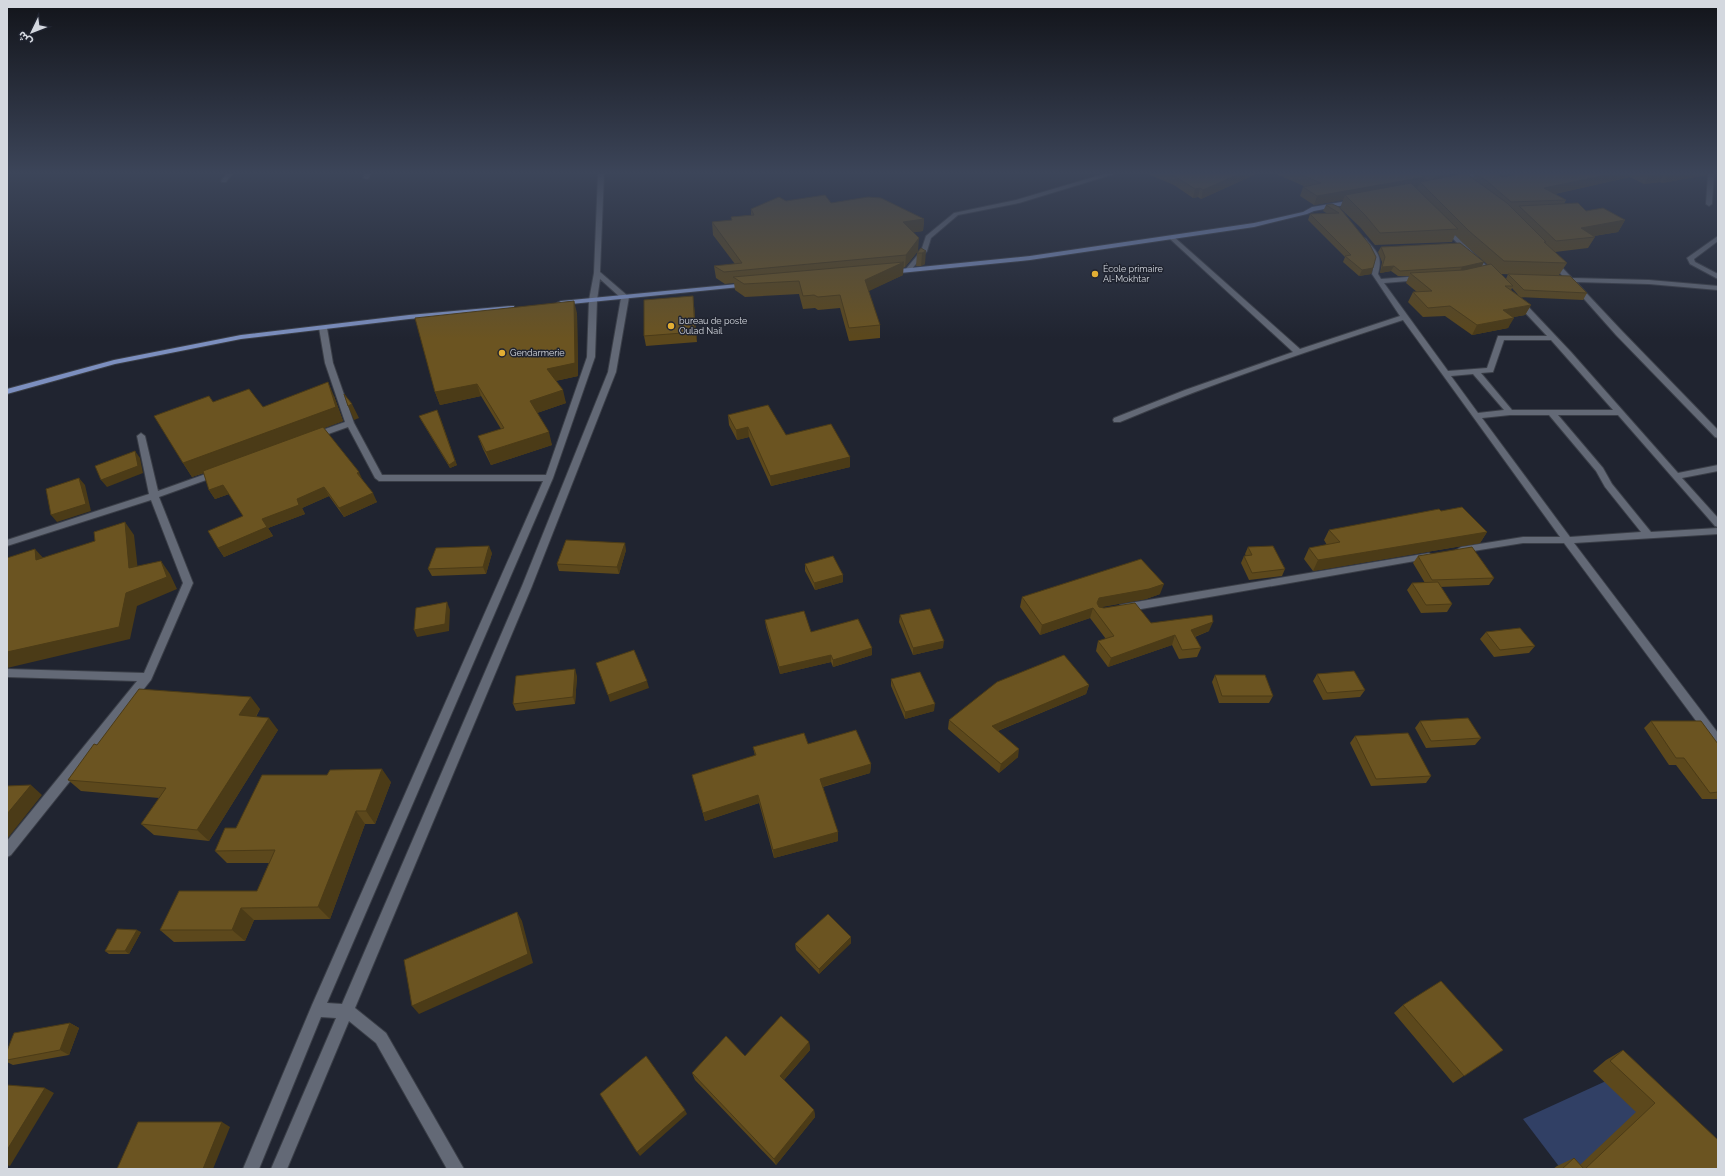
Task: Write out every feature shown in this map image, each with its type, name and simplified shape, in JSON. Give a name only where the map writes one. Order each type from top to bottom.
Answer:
[{"type":"main road","points":[[879,273],[1022,259],[1227,229]]},
{"type":"main road","points":[[555,304],[760,284]]},
{"type":"main road","points":[[7,392],[114,362],[241,337],[409,317],[517,307]]},
{"type":"street","points":[[251,1169],[317,1010],[549,478],[591,358],[593,300],[597,273],[599,229]]},
{"type":"street","points":[[908,270],[924,251],[928,236],[937,229]]},
{"type":"street","points":[[1444,229],[1457,245],[1486,267],[1484,271],[1500,279]]},
{"type":"street","points":[[1358,233],[1376,249],[1378,263],[1375,274],[1404,317],[1567,540],[1718,742]]},
{"type":"street","points":[[1171,237],[1298,352]]},
{"type":"street","points":[[1718,238],[1690,258],[1692,263],[1718,277]]},
{"type":"street","points":[[1549,257],[1624,339],[1718,435]]},
{"type":"street","points":[[279,1169],[527,586],[612,372],[625,296],[597,273]]},
{"type":"street","points":[[1379,281],[1427,278]]},
{"type":"street","points":[[1556,279],[1657,283],[1718,288]]},
{"type":"street","points":[[1512,294],[1718,524]]},
{"type":"street","points":[[1117,420],[1165,400],[1298,352],[1404,317]]},
{"type":"street","points":[[323,328],[328,363],[350,423],[379,478],[549,478]]},
{"type":"street","points":[[1445,374],[1490,370],[1501,338],[1553,338]]},
{"type":"street","points":[[1475,371],[1510,412]]},
{"type":"street","points":[[1476,416],[1510,412],[1620,413]]},
{"type":"street","points":[[1551,412],[1600,470],[1608,485],[1648,535]]},
{"type":"street","points":[[306,439],[350,423]]},
{"type":"street","points":[[7,851],[147,677],[188,583],[154,496],[141,436]]},
{"type":"street","points":[[1675,476],[1718,468]]},
{"type":"street","points":[[7,543],[154,496],[227,469]]},
{"type":"street","points":[[1453,552],[1523,540],[1567,540],[1718,531]]},
{"type":"street","points":[[1116,609],[1437,554]]},
{"type":"street","points":[[7,674],[147,677]]},
{"type":"street","points":[[317,1010],[347,1011],[381,1038],[456,1169]]},
{"type":"shaded area","points":[[1617,1076],[1691,1169],[1561,1169],[1523,1119]]},
{"type":"building","points":[[717,229],[910,229],[919,238],[906,255],[724,272],[714,266],[742,263]]},
{"type":"building","points":[[1325,229],[1357,229],[1370,245],[1376,257],[1373,268],[1362,270],[1345,256],[1351,255]]},
{"type":"building","points":[[1377,229],[1458,229],[1380,233]]},
{"type":"building","points":[[1467,229],[1533,229],[1546,242],[1544,242],[1567,263],[1504,261]]},
{"type":"building","points":[[1543,229],[1582,229],[1595,237],[1556,241]]},
{"type":"building","points":[[1460,243],[1484,262],[1462,267],[1400,271],[1394,266],[1382,267],[1385,257],[1381,247]]},
{"type":"building","points":[[921,248],[926,251],[917,253]]},
{"type":"building","points":[[904,262],[865,280],[880,325],[849,328],[840,295],[818,297],[814,295],[803,296],[799,281],[744,284],[733,277]]},
{"type":"building","points":[[1491,264],[1513,286],[1505,286],[1531,305],[1503,310],[1514,318],[1477,325],[1450,306],[1428,308],[1413,292],[1432,291],[1410,273],[1464,270]]},
{"type":"building","points":[[1508,274],[1570,276],[1587,293],[1524,290]]},
{"type":"building","name":"bureau de poste Oulad Nail","points":[[693,296],[695,332],[644,336],[644,300]]},
{"type":"building","name":"Gendarmerie","points":[[574,301],[575,363],[547,369],[563,390],[530,401],[549,432],[486,452],[478,436],[504,428],[477,384],[435,392],[415,318]]},
{"type":"building","points":[[328,382],[336,407],[183,463],[154,416],[209,396],[213,402],[249,389],[263,407]]},
{"type":"building","points":[[344,394],[352,404],[348,406]]},
{"type":"building","points":[[768,405],[786,435],[831,424],[850,457],[770,476],[748,427],[736,430],[728,415]]},
{"type":"building","points":[[437,410],[455,461],[449,465],[419,416]]},
{"type":"building","points":[[323,427],[359,472],[357,473],[373,493],[339,508],[324,487],[297,499],[299,505],[262,519],[267,527],[218,548],[208,531],[243,516],[223,485],[209,490],[203,471]]},
{"type":"building","points":[[135,451],[138,466],[101,480],[95,466]]},
{"type":"building","points":[[79,478],[86,504],[51,515],[46,489]]},
{"type":"building","points":[[1462,507],[1487,532],[1318,560],[1309,548],[1340,542],[1329,530],[1439,509],[1441,511]]},
{"type":"building","points":[[125,522],[129,568],[161,561],[167,577],[126,593],[119,627],[7,652],[7,558],[35,549],[36,560],[95,541],[94,532]]},
{"type":"building","points":[[566,540],[625,543],[617,567],[557,564]]},
{"type":"building","points":[[489,546],[483,567],[428,569],[436,548]]},
{"type":"building","points":[[1273,546],[1285,569],[1252,573],[1244,556],[1252,555],[1248,547]]},
{"type":"building","points":[[1472,547],[1494,578],[1432,580],[1418,556]]},
{"type":"building","points":[[833,556],[843,575],[814,583],[805,564]]},
{"type":"building","points":[[1141,559],[1164,584],[1149,589],[1099,598],[1097,603],[1099,607],[1104,608],[1135,603],[1151,623],[1212,615],[1213,622],[1191,630],[1201,648],[1182,650],[1175,635],[1111,658],[1098,641],[1114,636],[1093,608],[1042,625],[1022,597]]},
{"type":"building","points":[[1438,582],[1452,604],[1426,605],[1412,583]]},
{"type":"building","points":[[447,602],[445,624],[414,630],[416,608]]},
{"type":"building","points":[[930,609],[944,641],[913,648],[900,615]]},
{"type":"building","points":[[804,611],[811,632],[858,619],[872,648],[833,660],[831,655],[779,667],[765,620]]},
{"type":"building","points":[[1520,628],[1535,646],[1500,650],[1486,632]]},
{"type":"building","points":[[634,650],[647,681],[608,695],[596,663]]},
{"type":"building","points":[[1064,655],[1089,685],[992,726],[1019,749],[1001,764],[949,720],[997,682]]},
{"type":"building","points":[[575,669],[573,697],[513,704],[516,676]]},
{"type":"building","points":[[1354,671],[1365,690],[1327,693],[1317,674]]},
{"type":"building","points":[[920,672],[935,704],[905,712],[891,679]]},
{"type":"building","points":[[1215,675],[1265,675],[1273,696],[1222,696]]},
{"type":"building","points":[[139,689],[251,697],[239,715],[269,718],[197,830],[141,824],[166,788],[68,780],[94,744],[97,745]]},
{"type":"building","points":[[1468,718],[1481,738],[1431,741],[1420,721]]},
{"type":"building","points":[[1651,721],[1701,721],[1718,744],[1718,792],[1710,793],[1684,758],[1676,758]]},
{"type":"building","points":[[856,730],[871,764],[820,779],[838,832],[773,850],[758,795],[703,813],[692,775],[756,755],[753,747],[804,733],[808,744]]},
{"type":"building","points":[[1408,733],[1431,776],[1376,779],[1355,736]]},
{"type":"building","points":[[382,769],[366,811],[356,811],[318,907],[241,908],[232,930],[160,930],[179,891],[257,891],[275,850],[215,851],[225,828],[236,828],[262,775],[327,775],[330,770]]},
{"type":"building","points":[[31,785],[7,814],[7,786]]},
{"type":"building","points":[[517,912],[528,954],[412,1006],[404,960]]},
{"type":"building","points":[[828,914],[851,937],[819,969],[795,944]]},
{"type":"building","points":[[117,929],[137,930],[125,951],[105,951]]},
{"type":"building","points":[[1441,981],[1503,1050],[1464,1076],[1403,1005]]},
{"type":"building","points":[[781,1016],[809,1042],[780,1076],[814,1110],[774,1159],[692,1073],[726,1036],[745,1056]]},
{"type":"building","points":[[70,1023],[60,1050],[7,1060],[7,1051],[14,1033]]},
{"type":"building","points":[[1623,1050],[1718,1140],[1718,1169],[1585,1169],[1655,1103],[1610,1061]]},
{"type":"building","points":[[646,1056],[685,1110],[637,1152],[600,1094]]},
{"type":"building","points":[[7,1085],[45,1088],[7,1150]]},
{"type":"building","points":[[138,1122],[222,1122],[203,1169],[117,1169]]},
{"type":"building","points":[[1574,1158],[1584,1169],[1562,1169]]},
{"type":"place","name":"École primaire Al-Mokhtar","points":[[1095,274]]},
{"type":"place","name":"bureau de poste Oulad Nail","points":[[671,326]]},
{"type":"place","name":"Gendarmerie","points":[[502,353]]}]
